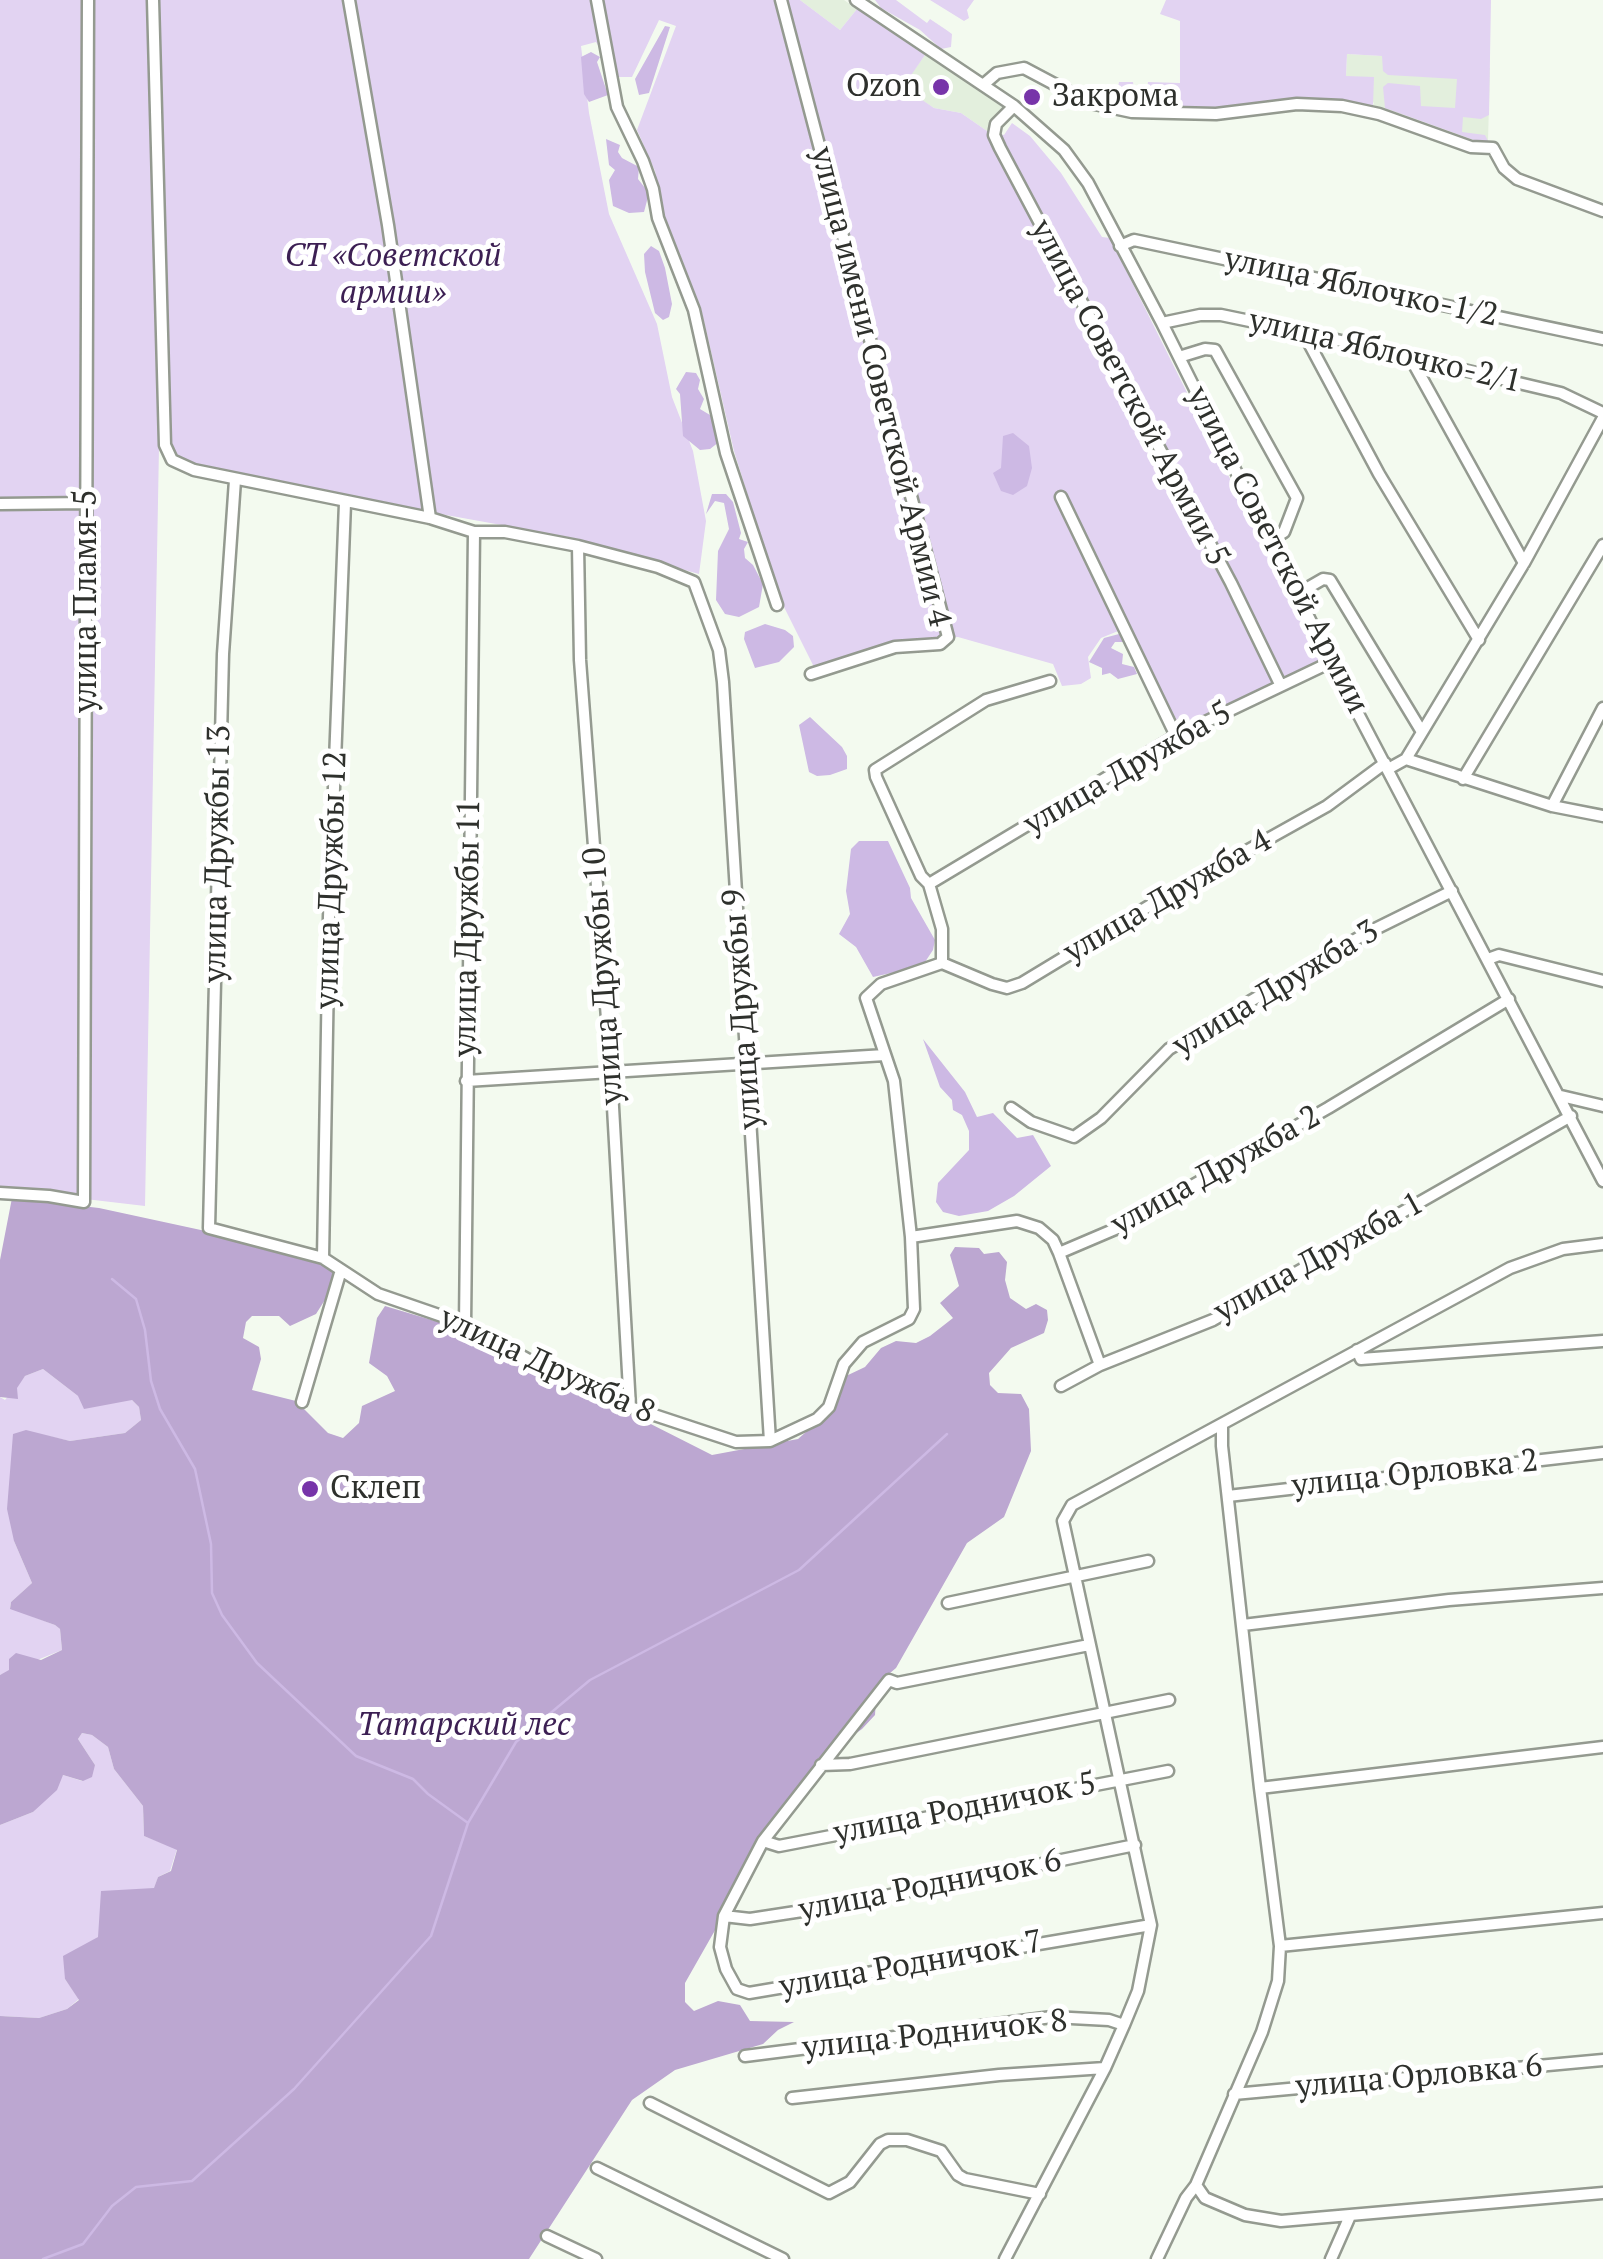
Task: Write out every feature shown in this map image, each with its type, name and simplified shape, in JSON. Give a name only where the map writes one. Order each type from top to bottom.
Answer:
[{"type":"street","name":"улица Пламя-5","points":[[0,1193],[84,1202],[88,0]]},
{"type":"street","points":[[153,0],[164,428],[165,445],[172,460],[235,480],[430,518],[474,532],[505,532],[578,546]]},
{"type":"street","points":[[349,0],[388,225],[430,518]]},
{"type":"street","points":[[597,0],[617,107],[643,161],[658,218],[694,310],[726,452],[777,605]]},
{"type":"street","name":"улица имени Советской Армии 4","points":[[781,0],[948,637],[940,644],[894,647],[812,674]]},
{"type":"street","name":"улица Советской Армии","points":[[856,0],[1014,106],[1064,150],[1088,183],[1603,1181]]},
{"type":"street","points":[[983,85],[998,74],[1024,68],[1090,103],[1132,112],[1216,114],[1298,104],[1342,106],[1380,114],[1472,147],[1494,148],[1504,168],[1518,179],[1603,211]]},
{"type":"street","name":"улица Советской Армии 5","points":[[1014,106],[996,124],[994,135],[1232,584],[1280,684]]},
{"type":"street","name":"улица Яблочко-1/2","points":[[1120,246],[1134,240],[1603,339]]},
{"type":"street","name":"улица Яблочко-2/1","points":[[1162,323],[1200,315],[1221,316],[1303,332],[1561,392],[1603,416]]},
{"type":"street","points":[[1303,332],[1379,474],[1479,640]]},
{"type":"street","points":[[1180,357],[1214,350],[1297,498],[1284,532],[1271,540]]},
{"type":"street","points":[[1410,357],[1524,564]]},
{"type":"street","points":[[1603,416],[1524,564],[1406,759],[1552,806],[1603,816]]},
{"type":"street","name":"улица Дружбы 13","points":[[210,1228],[223,654],[235,480]]},
{"type":"street","points":[[1061,497],[1176,736]]},
{"type":"street","points":[[0,504],[88,503]]},
{"type":"street","name":"улица Дружбы 12","points":[[323,1258],[329,916],[345,503]]},
{"type":"street","name":"улица Дружбы 11","points":[[464,1324],[474,532]]},
{"type":"street","points":[[1463,780],[1603,545]]},
{"type":"street","name":"улица Дружбы 9","points":[[578,546],[658,567],[694,582],[719,650],[770,1441]]},
{"type":"street","name":"улица Дружбы 10","points":[[578,546],[580,660],[611,1072],[630,1407]]},
{"type":"street","points":[[1298,594],[1323,579],[1330,580],[1422,732]]},
{"type":"street","name":"улица Дружба 5","points":[[929,884],[1176,736],[1332,662]]},
{"type":"street","points":[[942,963],[942,929],[929,884],[921,876],[875,770],[986,700],[1050,681]]},
{"type":"street","points":[[1552,806],[1603,708]]},
{"type":"street","name":"улица Дружба 4","points":[[942,963],[1007,988],[1022,982],[1164,896],[1327,806],[1386,766],[1406,759]]},
{"type":"street","name":"улица Дружба 3","points":[[1011,1108],[1032,1122],[1074,1137],[1102,1118],[1169,1048],[1365,934],[1452,891]]},
{"type":"street","points":[[1488,959],[1499,955],[1603,981]]},
{"type":"street","name":"улица Дружба 8","points":[[210,1228],[323,1258],[378,1294],[464,1324],[552,1372],[630,1407],[736,1442],[770,1441],[817,1419],[829,1406],[844,1364],[863,1342],[910,1319],[914,1309],[912,1237],[894,1082],[866,998],[881,984],[942,963]]},
{"type":"street","name":"улица Дружба 2","points":[[1059,1253],[1138,1217],[1509,999]]},
{"type":"street","points":[[466,1081],[884,1056]]},
{"type":"street","points":[[1561,1096],[1603,1106]]},
{"type":"street","name":"улица Дружба 1","points":[[1061,1386],[1100,1365],[1214,1320],[1571,1116]]},
{"type":"street","points":[[912,1237],[1017,1221],[1040,1228],[1053,1240],[1059,1253],[1100,1365]]},
{"type":"street","points":[[1005,2259],[1105,2068],[1138,1991],[1151,1925],[1063,1521],[1072,1505],[1510,1268],[1563,1249],[1603,1244]]},
{"type":"street","points":[[302,1402],[341,1270]]},
{"type":"street","points":[[1356,1350],[1362,1359],[1603,1340]]},
{"type":"street","points":[[1157,2259],[1196,2185],[1273,2004],[1280,1946],[1222,1425]]},
{"type":"street","name":"улица Орловка 2","points":[[1228,1496],[1603,1453]]},
{"type":"street","points":[[948,1603],[1148,1561]]},
{"type":"street","points":[[1243,1626],[1449,1600],[1603,1588]]},
{"type":"street","name":"улица Родничок 7","points":[[1089,1645],[897,1683],[889,1680],[763,1840],[724,1916],[720,1947],[726,1970],[737,1989],[749,1993],[1151,1925]]},
{"type":"street","points":[[821,1765],[850,1764],[1170,1700]]},
{"type":"street","points":[[1260,1788],[1603,1747]]},
{"type":"street","name":"улица Родничок 5","points":[[763,1840],[779,1846],[1168,1771]]},
{"type":"street","name":"улица Родничок 6","points":[[724,1916],[750,1919],[841,1906],[1135,1845]]},
{"type":"street","points":[[1280,1946],[1603,1914]]},
{"type":"street","name":"улица Родничок 8","points":[[744,2056],[1052,2016],[1124,2024]]},
{"type":"street","name":"улица Орловка 6","points":[[1234,2094],[1603,2060]]},
{"type":"street","points":[[792,2098],[1000,2074],[1105,2068]]},
{"type":"street","points":[[650,2103],[829,2193],[850,2182],[880,2144],[907,2140],[941,2151],[965,2179],[1040,2194]]},
{"type":"street","points":[[597,2168],[783,2259]]},
{"type":"street","points":[[1196,2185],[1205,2198],[1245,2216],[1282,2221],[1603,2193]]},
{"type":"street","points":[[1330,2259],[1350,2216]]},
{"type":"street","points":[[547,2236],[596,2259]]},
{"type":"shaded area","points":[[800,0],[844,0],[857,9],[840,30]]},
{"type":"shaded area","points":[[665,26],[670,27],[649,93],[639,95],[635,79]]},
{"type":"shaded area","points":[[591,52],[600,57],[597,62],[608,95],[589,102],[584,94],[581,57]]},
{"type":"shaded area","points":[[1347,54],[1469,61],[1490,68],[1488,141],[1373,105],[1346,77]]},
{"type":"shaded area","points":[[925,55],[1005,109],[987,131],[961,113],[934,108],[902,87]]},
{"type":"shaded area","points":[[606,139],[620,145],[618,152],[622,158],[639,167],[638,179],[649,193],[644,212],[629,213],[613,206],[609,180],[615,170],[609,165]]},
{"type":"shaded area","points":[[651,246],[659,251],[672,304],[669,317],[663,320],[655,313],[645,272],[644,254]]},
{"type":"shaded area","points":[[686,372],[696,373],[700,380],[698,389],[704,399],[700,409],[714,423],[719,442],[710,449],[700,450],[683,436],[680,394],[676,389]]},
{"type":"shaded area","points":[[1013,433],[1029,446],[1032,468],[1027,486],[1013,495],[1001,491],[993,473],[1001,468],[1003,436]]},
{"type":"shaded area","points":[[712,494],[726,494],[733,502],[739,539],[748,542],[745,558],[763,584],[759,607],[739,617],[725,614],[716,600],[718,551],[729,529],[724,503],[715,501],[706,514]]},
{"type":"shaded area","points":[[765,624],[793,636],[794,647],[779,662],[755,668],[745,632]]},
{"type":"shaded area","points":[[1119,634],[1124,642],[1115,642],[1111,648],[1123,654],[1122,664],[1134,667],[1137,674],[1118,679],[1110,673],[1102,675],[1102,668],[1089,662],[1104,638]]},
{"type":"shaded area","points":[[810,717],[842,747],[847,769],[830,775],[809,772],[799,725]]},
{"type":"shaded area","points":[[859,841],[888,841],[911,898],[935,940],[925,962],[873,977],[856,947],[839,934],[850,914],[846,891],[851,849]]},
{"type":"shaded area","points":[[923,1039],[965,1092],[977,1117],[993,1113],[1017,1138],[1033,1135],[1051,1166],[988,1211],[959,1216],[943,1212],[936,1202],[938,1183],[969,1150],[969,1131],[940,1087]]},
{"type":"green space","points":[[0,0],[147,0],[159,447],[145,1206],[0,1189]]},
{"type":"green space","name":"СТ «Советской армии»","points":[[159,0],[800,0],[840,30],[857,9],[925,55],[903,87],[934,108],[961,113],[987,131],[1004,135],[1012,123],[1030,136],[1061,173],[1102,237],[1110,238],[1325,661],[1185,726],[1177,721],[1128,627],[1101,638],[1088,657],[1091,678],[1081,684],[1062,686],[1053,664],[958,637],[896,642],[815,669],[779,597],[734,451],[701,308],[662,209],[655,171],[637,130],[676,26],[659,20],[632,77],[617,77],[596,42],[581,46],[589,113],[609,214],[657,324],[672,397],[693,451],[706,521],[699,574],[568,537],[196,464],[179,457],[169,441]]},
{"type":"green space","points":[[875,0],[896,0],[927,23],[930,19],[952,34],[951,47],[941,49]]},
{"type":"green space","points":[[930,0],[974,0],[967,10],[969,18],[964,21]]},
{"type":"green space","points":[[1166,0],[1491,0],[1489,115],[1481,119],[1463,117],[1462,132],[1485,135],[1488,141],[1482,143],[1385,108],[1383,87],[1388,83],[1420,86],[1421,106],[1455,108],[1457,79],[1388,75],[1383,71],[1382,56],[1347,54],[1346,76],[1374,77],[1373,105],[1294,99],[1238,108],[1160,109],[1158,100],[1117,93],[1119,82],[1133,82],[1134,89],[1147,89],[1148,82],[1180,83],[1180,21],[1160,14]]},
{"type":"green space","name":"Татарский лес","points":[[12,1198],[99,1208],[261,1243],[314,1260],[335,1272],[335,1284],[316,1314],[290,1326],[279,1316],[252,1316],[246,1322],[243,1338],[259,1347],[261,1359],[252,1390],[296,1401],[328,1433],[343,1438],[359,1423],[362,1406],[395,1391],[387,1376],[369,1363],[377,1318],[385,1306],[465,1330],[712,1455],[798,1439],[832,1409],[846,1376],[865,1367],[881,1348],[896,1341],[916,1343],[953,1318],[940,1303],[959,1286],[950,1255],[955,1247],[979,1248],[984,1254],[999,1252],[1007,1262],[1005,1280],[1010,1298],[1026,1309],[1036,1304],[1047,1310],[1044,1333],[1011,1348],[989,1373],[990,1385],[998,1393],[1021,1394],[1029,1409],[1031,1451],[1004,1517],[967,1543],[896,1668],[877,1684],[875,1715],[822,1758],[753,1846],[718,1925],[685,1983],[685,2002],[694,2011],[718,2001],[740,2005],[750,2021],[794,2022],[763,2044],[675,2070],[632,2100],[529,2259],[0,2259],[0,2016],[39,2018],[67,2009],[79,2000],[65,1979],[63,1956],[98,1937],[101,1891],[154,1888],[158,1877],[171,1871],[177,1850],[144,1836],[143,1806],[114,1769],[108,1747],[82,1733],[78,1739],[95,1765],[92,1777],[83,1781],[63,1775],[57,1790],[33,1812],[0,1825],[0,1675],[9,1670],[9,1659],[16,1653],[41,1660],[62,1650],[60,1629],[55,1625],[10,1609],[11,1602],[32,1583],[14,1541],[7,1509],[13,1434],[26,1430],[70,1441],[125,1433],[141,1420],[139,1407],[132,1400],[84,1409],[78,1396],[43,1369],[25,1376],[17,1388],[18,1399],[0,1397],[0,1260]]},
{"type":"green space","points":[[43,1369],[78,1396],[132,1400],[139,1407],[141,1420],[125,1433],[70,1441],[26,1431],[14,1541],[32,1583],[11,1602],[10,1608],[60,1629],[62,1650],[0,1675],[0,1397],[5,1400],[25,1376]]},
{"type":"green space","points":[[82,1733],[108,1747],[114,1769],[143,1806],[144,1836],[177,1849],[170,1871],[158,1877],[154,1889],[98,1937],[65,1979],[79,1999],[67,2009],[39,2018],[0,2016],[0,1825],[33,1812],[63,1775],[82,1781],[95,1765],[78,1739]]},
{"type":"waterway","points":[[43,2259],[83,2244],[112,2206],[136,2187],[192,2181],[294,2089],[431,1936],[468,1823],[413,1779],[356,1756],[257,1663],[222,1615],[212,1593],[211,1544],[195,1469],[160,1409],[136,1299],[112,1279]]},
{"type":"waterway","points":[[468,1823],[516,1742],[590,1680],[799,1570],[947,1434]]},
{"type":"place","name":"Ozon","points":[[941,87]]},
{"type":"place","name":"Закрома","points":[[1032,97]]},
{"type":"place","name":"Склеп","points":[[310,1489]]}]
